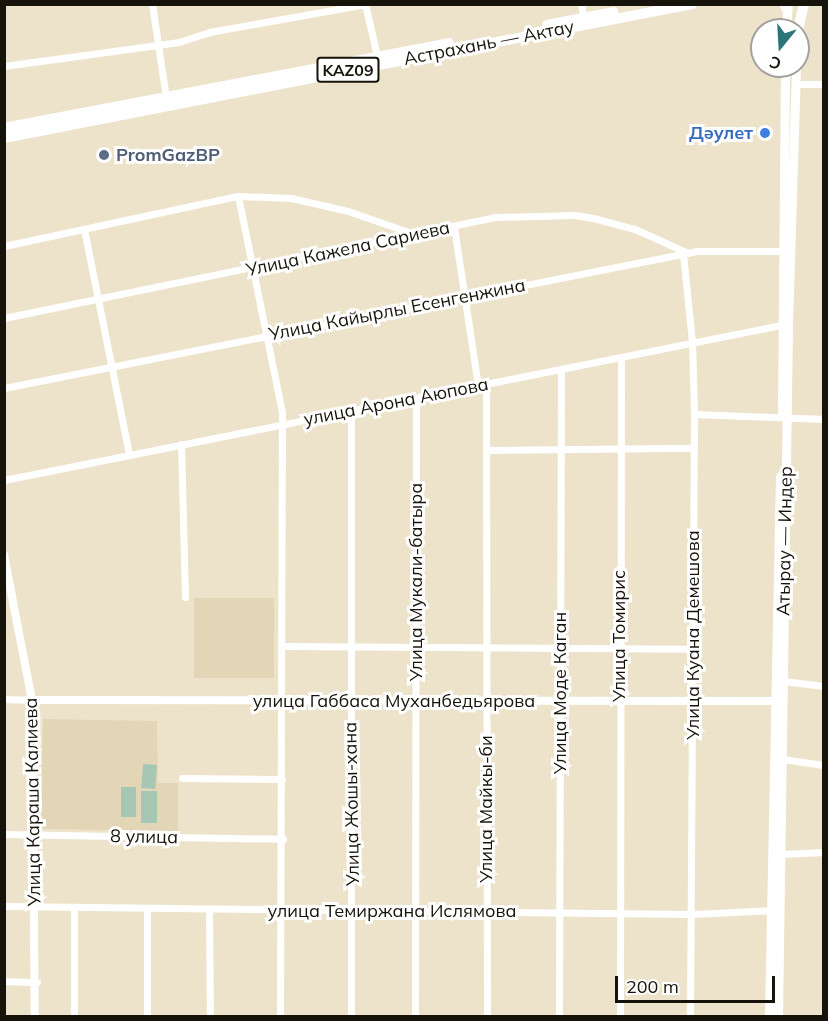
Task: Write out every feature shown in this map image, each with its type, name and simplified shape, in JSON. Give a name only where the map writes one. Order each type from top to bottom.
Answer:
[{"type":"highway","name":"Астрахань — Актау","points":[[461,45],[653,4]]},
{"type":"highway","name":"Астрахань — Актау","points":[[4,138],[378,61],[692,4]]},
{"type":"highway","name":"Астрахань — Актау","points":[[4,128],[378,61]]},
{"type":"main road","name":"Атырау — Индер","points":[[785,78],[787,251]]},
{"type":"main road","name":"Атырау — Индер","points":[[769,1017],[775,910],[780,701],[787,251],[796,78]]},
{"type":"main road","name":"Атырау — Индер","points":[[778,1017],[775,910],[781,854],[780,701],[783,681],[784,416]]},
{"type":"street","points":[[152,4],[166,98]]},
{"type":"street","points":[[581,4],[584,18]]},
{"type":"street","points":[[4,66],[131,46],[158,46],[220,30],[365,5],[378,61]]},
{"type":"street","points":[[796,84],[824,84]]},
{"type":"street","points":[[238,196],[267,334],[282,423],[283,840],[280,1017]]},
{"type":"street","points":[[4,246],[238,196],[291,198],[348,211],[417,235]]},
{"type":"street","name":"Улица Кажела Сариева","points":[[4,318],[254,270],[495,217],[575,215],[635,229],[686,253]]},
{"type":"street","name":"Улица Майкы-би","points":[[454,227],[482,385],[486,450],[488,1017]]},
{"type":"street","points":[[84,229],[129,454]]},
{"type":"street","name":"Улица Кайырлы Есенгенжина","points":[[4,388],[267,334],[686,253],[787,251]]},
{"type":"street","name":"Улица Куана Демешова","points":[[686,253],[694,414],[693,914],[690,1017]]},
{"type":"street","name":"улица Арона Аюпова","points":[[4,480],[785,324]]},
{"type":"street","name":"Улица Томирис","points":[[620,1017],[618,701],[621,358]]},
{"type":"street","name":"Улица Моде Каган","points":[[559,1017],[561,370]]},
{"type":"street","name":"Улица Мукали-батыра","points":[[415,1017],[416,399]]},
{"type":"street","name":"Улица Жошы-хана","points":[[351,411],[354,911],[351,1017]]},
{"type":"street","points":[[694,414],[824,419]]},
{"type":"street","points":[[181,444],[185,597]]},
{"type":"street","points":[[486,450],[694,448]]},
{"type":"street","name":"Улица Караша Калиева","points":[[4,555],[32,700],[37,982],[35,1017]]},
{"type":"street","points":[[282,646],[416,645],[487,648],[692,649]]},
{"type":"street","points":[[783,681],[824,686]]},
{"type":"street","name":"улица Габбаса Муханбедьярова","points":[[4,699],[780,701]]},
{"type":"street","points":[[782,759],[824,765]]},
{"type":"street","points":[[182,778],[282,778]]},
{"type":"street","name":"8 улица","points":[[4,834],[283,840]]},
{"type":"street","points":[[781,854],[824,852]]},
{"type":"street","name":"улица Темиржана Ислямова","points":[[4,906],[620,914],[693,914],[775,910]]},
{"type":"street","points":[[74,907],[74,1017]]},
{"type":"street","points":[[147,909],[147,1017]]},
{"type":"street","points":[[209,909],[210,1017]]},
{"type":"street","points":[[4,981],[37,982]]},
{"type":"shaded area","points":[[194,598],[274,598],[274,678],[194,678]]},
{"type":"shaded area","points":[[43,719],[157,721],[158,783],[178,783],[178,831],[41,829]]},
{"type":"green space","points":[[143,764],[157,765],[155,789],[141,788]]},
{"type":"green space","points":[[121,787],[136,787],[136,817],[121,817]]},
{"type":"green space","points":[[141,791],[157,791],[157,823],[141,823]]},
{"type":"place","name":"Дәулет","points":[[765,133]]},
{"type":"place","name":"PromGazBP","points":[[104,155]]}]
